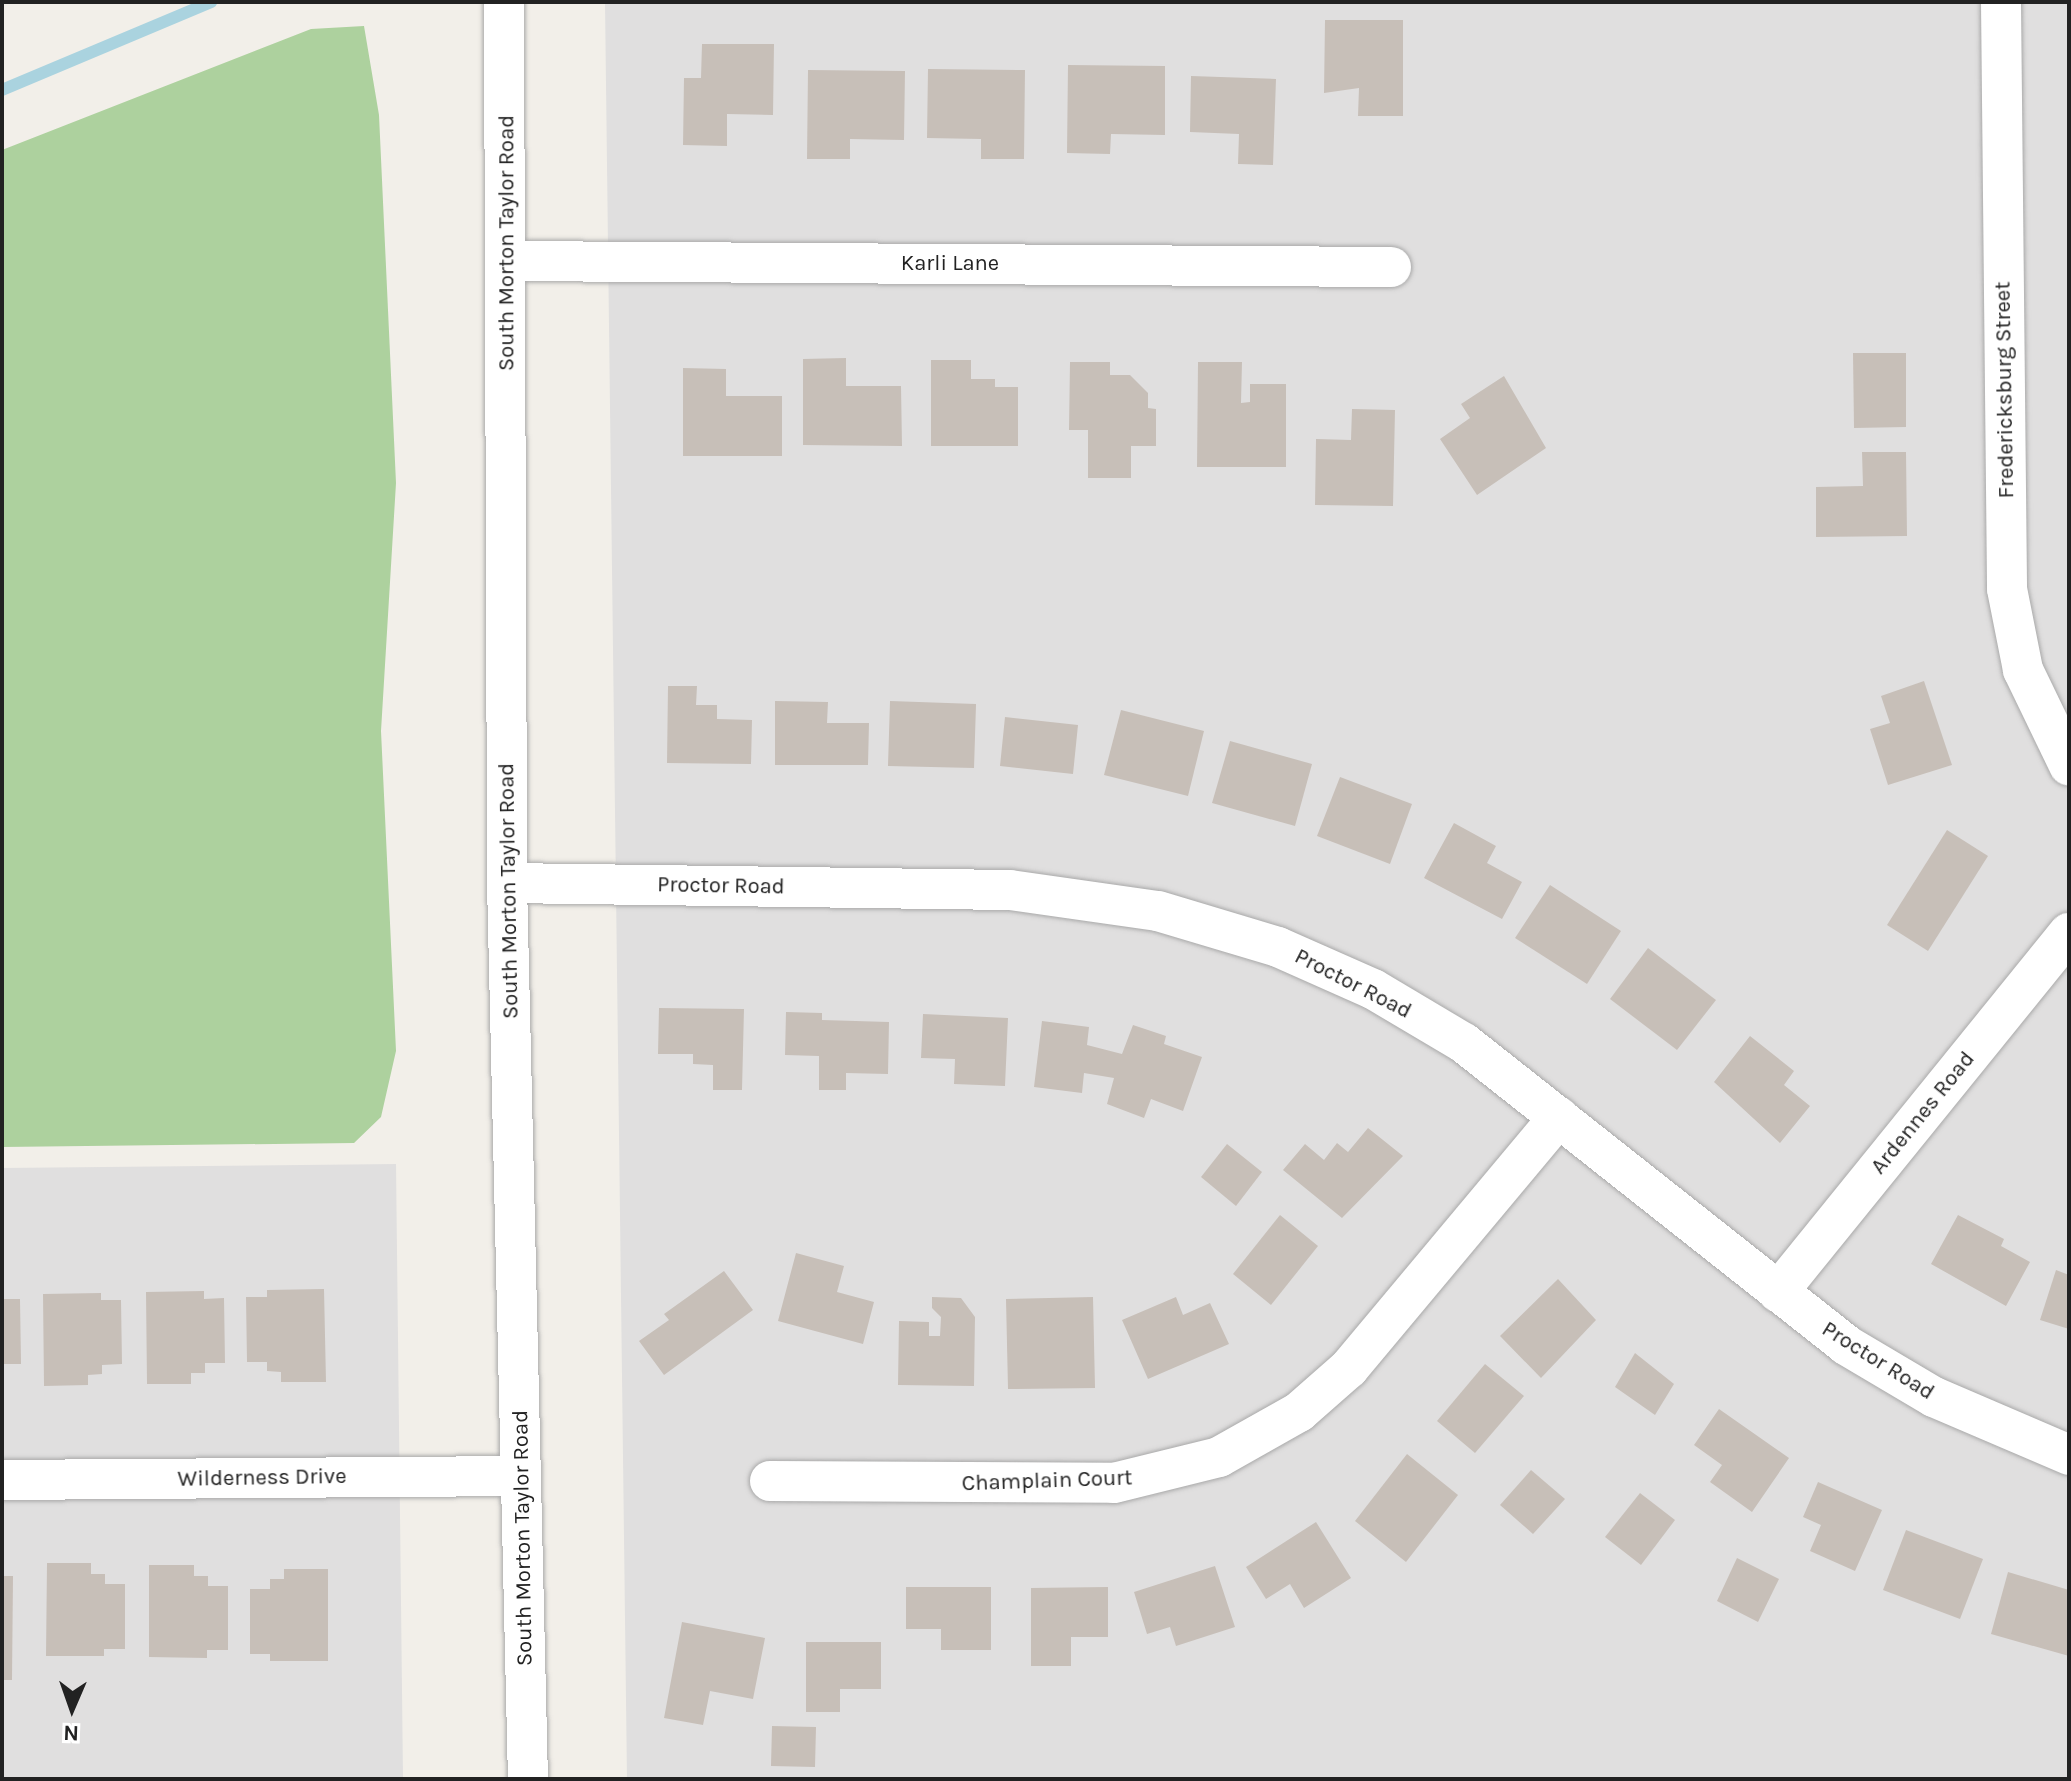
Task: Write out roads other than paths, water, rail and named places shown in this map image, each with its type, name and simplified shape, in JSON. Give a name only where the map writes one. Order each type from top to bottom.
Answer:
[{"type":"street","name":"South Morton Taylor Road","points":[[504,2],[509,261],[507,883],[528,1779]]},
{"type":"street","name":"Fredericksburg Street","points":[[2001,2],[2007,589],[2023,670],[2069,765]]},
{"type":"street","name":"Karli Lane","points":[[509,261],[1391,267]]},
{"type":"street","name":"Proctor Road","points":[[507,883],[1010,890],[1158,911],[1278,947],[1373,989],[1464,1043],[1846,1345],[1934,1397],[2069,1455]]},
{"type":"street","name":"Ardennes Road","points":[[1778,1292],[2069,933]]},
{"type":"street","name":"Champlain Court","points":[[770,1481],[1114,1483],[1219,1457],[1299,1412],[1349,1368],[1559,1117]]},
{"type":"street","name":"Wilderness Drive","points":[[2,1480],[521,1476]]},
{"type":"waterway","points":[[2,90],[211,2]]}]
